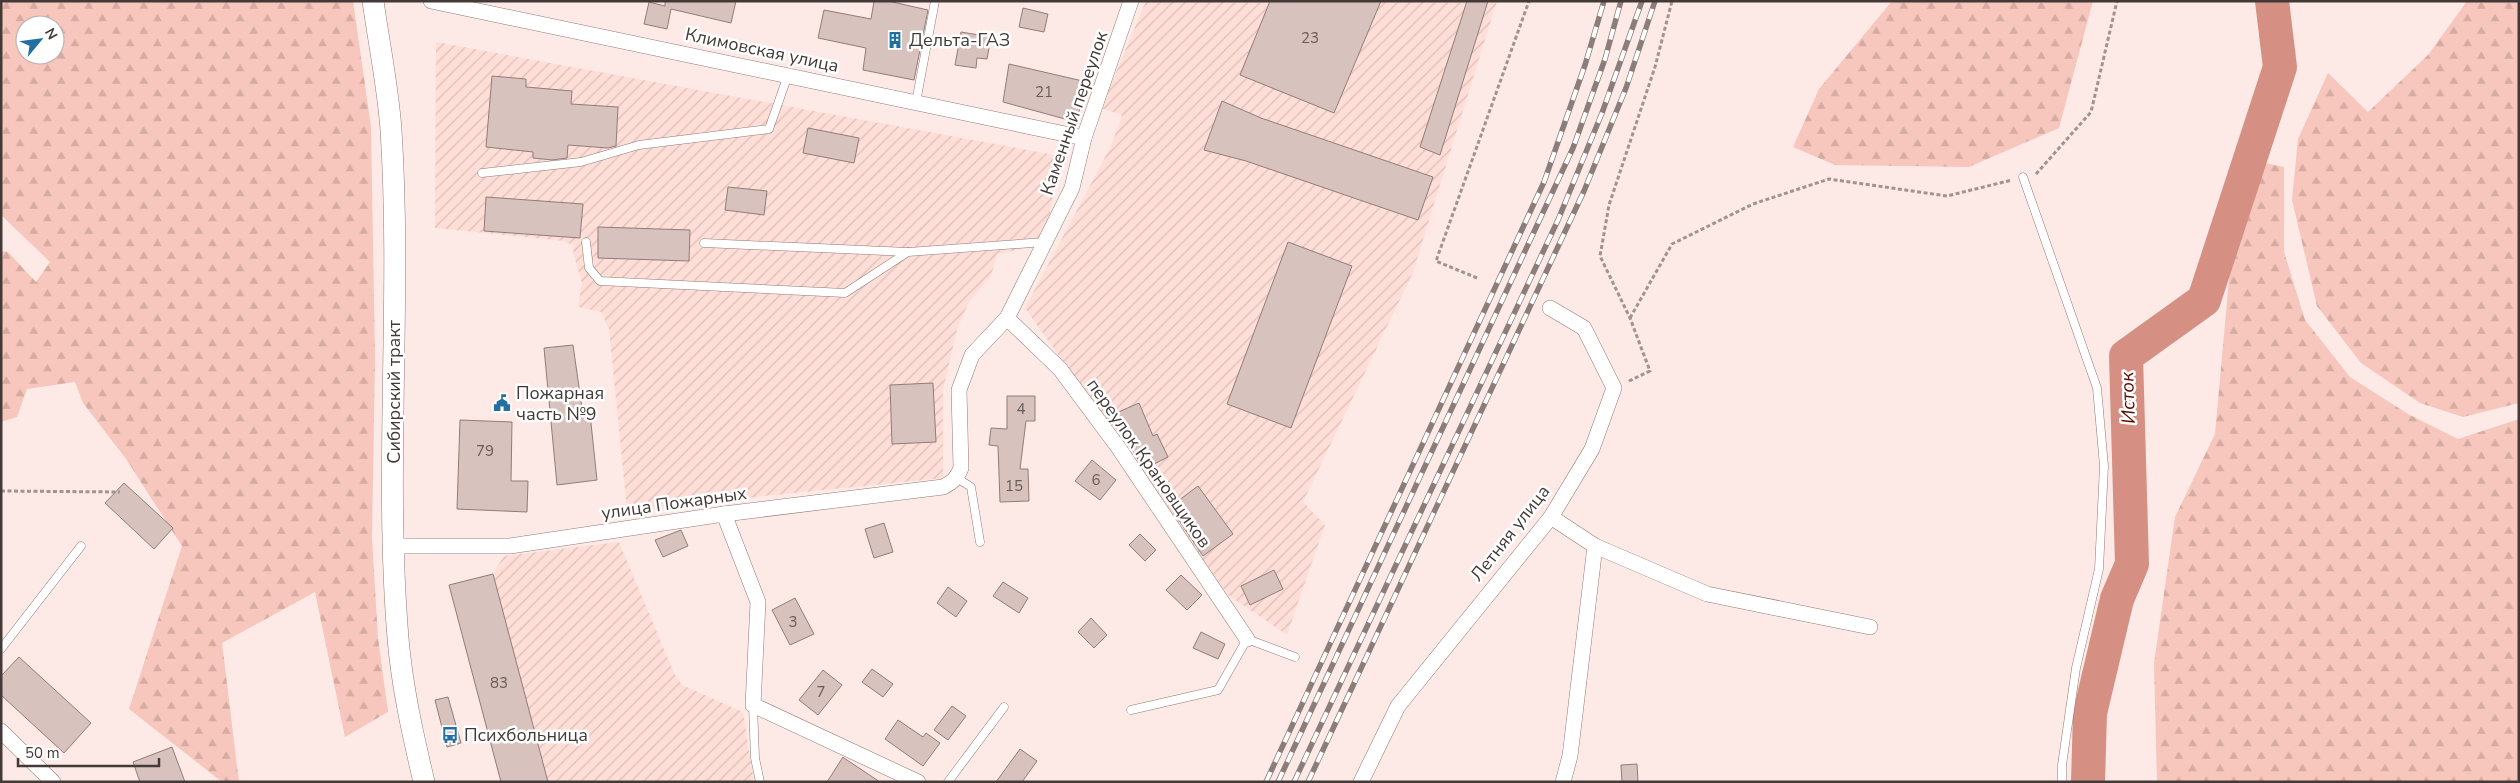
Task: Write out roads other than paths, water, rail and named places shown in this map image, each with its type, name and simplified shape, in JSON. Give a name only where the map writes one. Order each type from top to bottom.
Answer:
[{"type":"main road","name":"Сибирский тракт","points":[[373,1],[391,129],[395,261],[394,546],[398,640],[411,726],[424,782]]},
{"type":"street","name":"Климовская улица","points":[[431,1],[455,3],[1084,138]]},
{"type":"street","name":"Каменный переулок","points":[[957,478],[961,468],[959,390],[972,355],[1008,318],[1072,188],[1084,138],[1132,1]]},
{"type":"street","name":"Летняя улица","points":[[1361,782],[1398,706],[1477,606],[1551,517],[1592,449],[1614,388],[1584,328],[1550,308]]},
{"type":"street","name":"переулок Крановщиков","points":[[1008,318],[1060,369],[1118,447],[1247,639]]},
{"type":"street","name":"улица Пожарных","points":[[394,546],[510,546],[724,514],[943,487],[957,478]]},
{"type":"street","points":[[724,514],[758,602],[753,704],[918,782]]},
{"type":"street","points":[[1551,517],[1595,546],[1707,594],[1870,627]]},
{"type":"street","points":[[1563,782],[1570,756],[1595,546]]},
{"type":"street","points":[[1,731],[53,782]]},
{"type":"lane","points":[[916,102],[936,1]]},
{"type":"lane","points":[[482,173],[581,162],[639,145],[770,129],[788,75]]},
{"type":"lane","points":[[2023,177],[2097,388],[2104,466],[2099,569],[2076,668],[2062,765],[2062,782]]},
{"type":"lane","points":[[586,242],[589,268],[600,280],[845,293],[908,252]]},
{"type":"lane","points":[[704,243],[908,252],[1045,242]]},
{"type":"lane","points":[[957,478],[971,487],[980,542]]},
{"type":"lane","points":[[1,649],[81,546]]},
{"type":"lane","points":[[1131,710],[1218,690],[1247,639],[1295,657]]},
{"type":"lane","points":[[753,704],[755,758],[760,782]]},
{"type":"lane","points":[[948,782],[1004,707]]},
{"type":"waterway","name":"Исток","points":[[2088,782],[2090,713],[2117,599],[2132,564],[2126,356],[2204,300],[2280,67],[2272,1]]},
{"type":"railway","points":[[1266,782],[1544,182],[1585,65],[1604,1]]},
{"type":"railway","points":[[1278,782],[1573,148],[1605,59],[1621,1]]},
{"type":"railway","points":[[1294,782],[1558,220],[1602,113],[1642,1]]},
{"type":"railway","points":[[1308,782],[1584,191],[1626,88],[1655,1]]},
{"type":"place","name":"Дельта-ГАЗ","points":[[895,40]]},
{"type":"place","name":"Пожарная часть №9","points":[[502,403]]},
{"type":"place","name":"Психбольница","points":[[450,735]]}]
